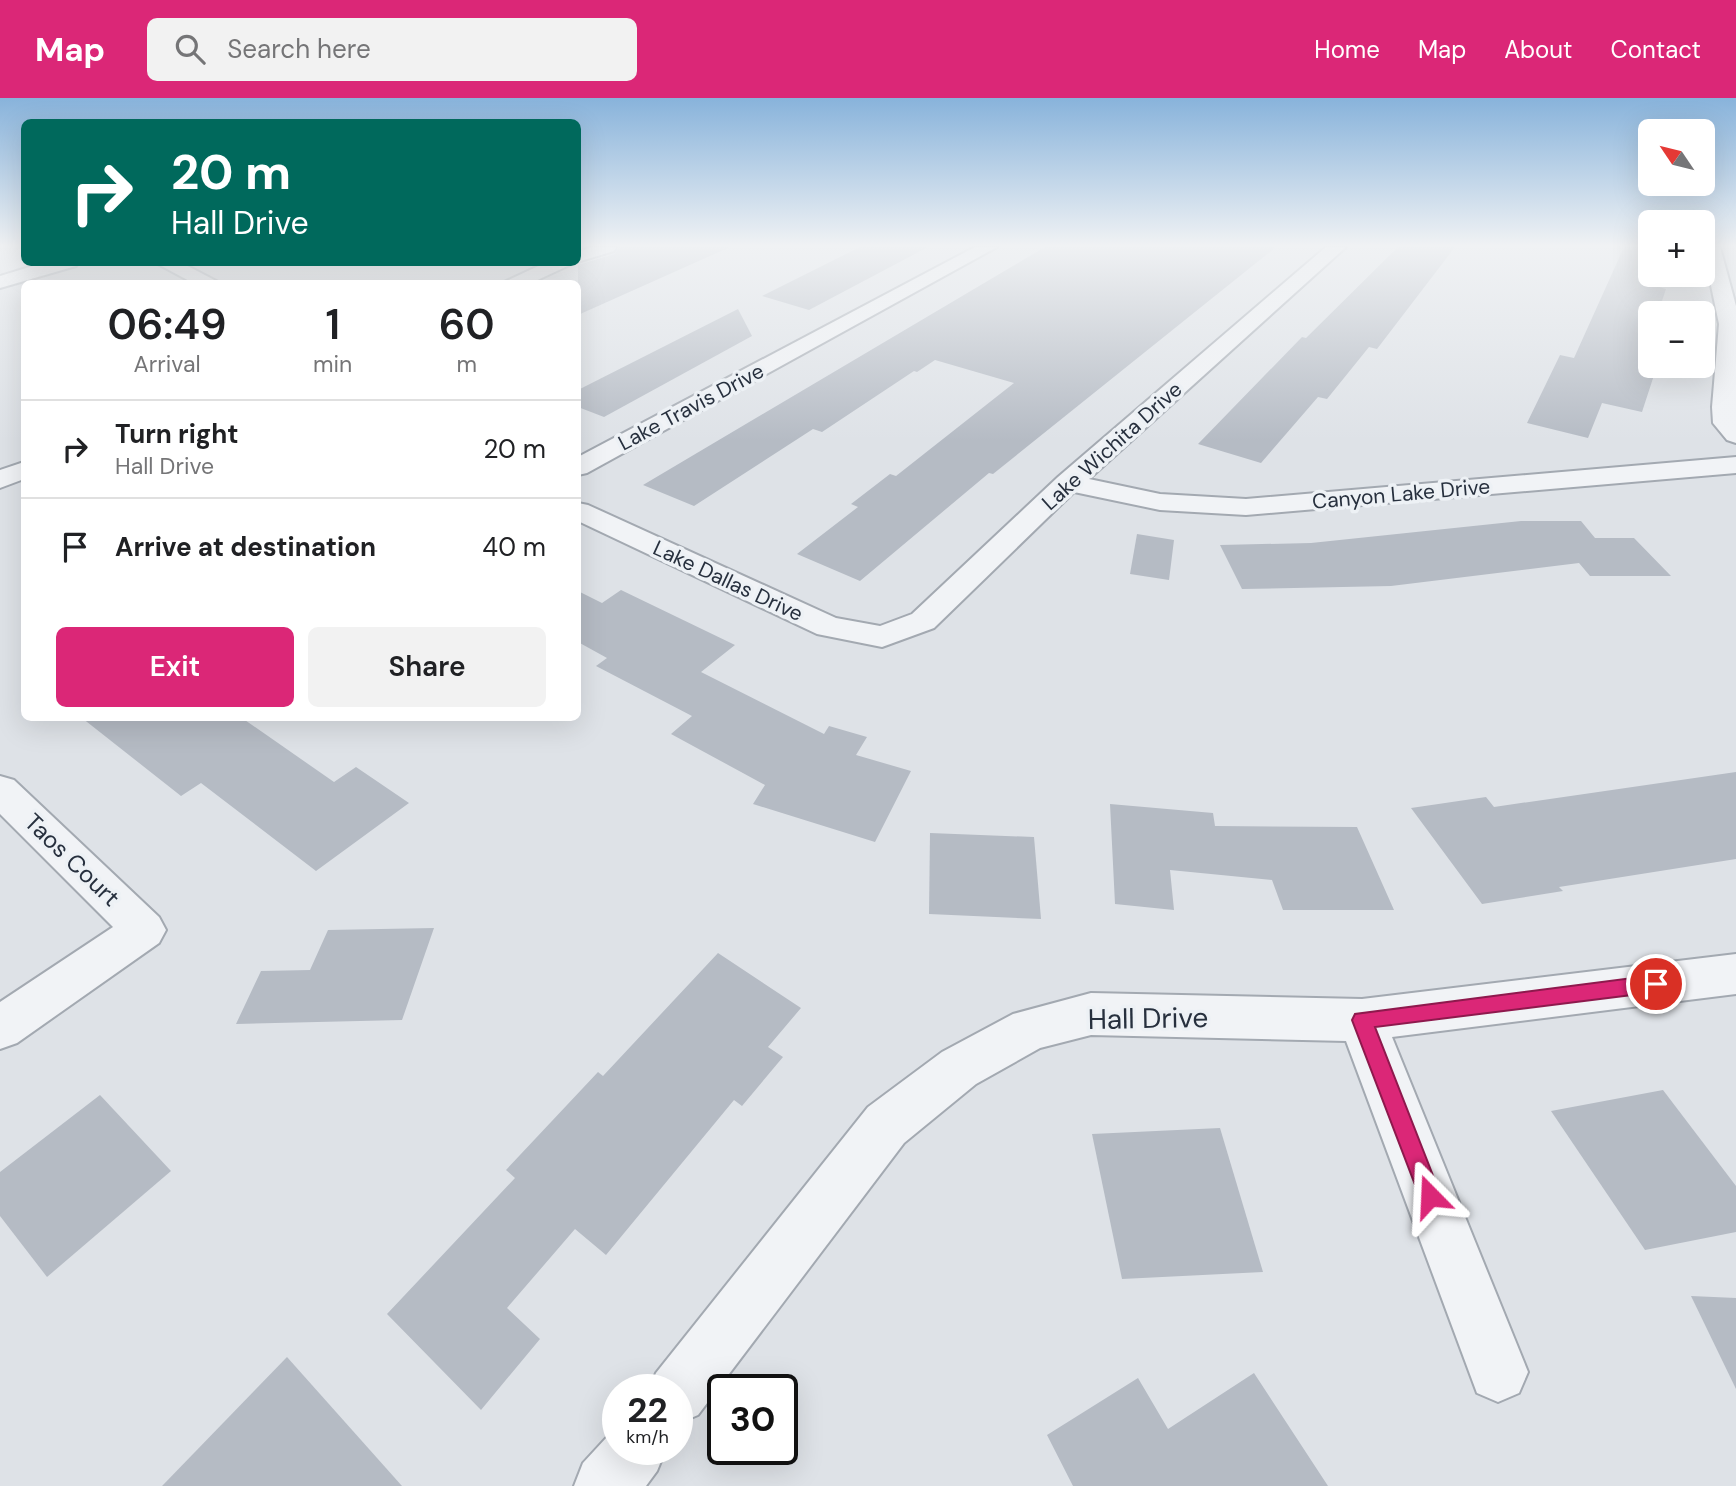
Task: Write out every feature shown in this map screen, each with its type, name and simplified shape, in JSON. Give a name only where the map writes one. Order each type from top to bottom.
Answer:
[{"type":"street","name":"Lake Travis Drive","points":[[581,465],[867,312]]},
{"type":"street","name":"Lake Wichita Drive","points":[[882,637],[923,621],[1068,483],[1263,312]]},
{"type":"street","points":[[1727,312],[1730,324],[1724,407],[1726,423],[1736,435]]},
{"type":"street","name":"Canyon Lake Drive","points":[[1068,483],[1160,502],[1247,507],[1736,465]]},
{"type":"street","points":[[0,480],[21,471]]},
{"type":"street","name":"Lake Dallas Drive","points":[[581,512],[828,627],[882,637]]},
{"type":"street","name":"Taos Court","points":[[0,790],[144,930],[0,1028]]},
{"type":"street","name":"Hall Drive","points":[[693,1374],[886,1125],[959,1068],[1030,1029],[1091,1014],[1362,1020],[1736,974]]},
{"type":"street","points":[[1362,1020],[1498,1371]]},
{"type":"street","points":[[606,1486],[622,1465]]},
{"type":"building","points":[[733,312],[739,312],[752,336],[604,417],[581,408],[581,388]]},
{"type":"building","points":[[936,312],[1195,312],[993,474],[989,473],[860,581],[797,554],[858,507],[851,504],[890,474],[896,476],[1014,383],[935,360],[822,432],[813,429],[694,506],[643,485]]},
{"type":"building","points":[[1333,312],[1405,312],[1377,349],[1369,347],[1327,399],[1318,397],[1261,463],[1198,444],[1302,337],[1306,338]]},
{"type":"building","points":[[1595,312],[1638,312],[1638,378],[1653,378],[1642,412],[1602,403],[1588,438],[1527,423],[1560,355],[1574,358]]},
{"type":"building","points":[[1521,521],[1581,521],[1595,538],[1634,538],[1671,576],[1590,576],[1579,563],[1391,586],[1242,589],[1220,545],[1311,543]]},
{"type":"building","points":[[1137,534],[1174,540],[1169,580],[1130,574]]},
{"type":"building","points":[[621,590],[735,645],[701,672],[824,734],[829,726],[867,737],[856,755],[911,771],[875,842],[753,804],[765,785],[671,734],[692,716],[596,666],[607,658],[581,644],[581,592],[602,603]]},
{"type":"building","points":[[86,721],[246,721],[334,782],[356,767],[409,803],[316,871],[201,783],[181,796]]},
{"type":"building","points":[[1736,772],[1736,859],[1559,887],[1563,891],[1482,904],[1411,808],[1486,797],[1494,807]]},
{"type":"building","points":[[1110,804],[1213,813],[1215,826],[1357,827],[1394,910],[1283,910],[1272,880],[1170,870],[1174,910],[1115,904]]},
{"type":"building","points":[[930,833],[1034,837],[1041,919],[929,914]]},
{"type":"building","points":[[434,928],[402,1020],[236,1024],[261,971],[310,970],[328,930]]},
{"type":"building","points":[[718,953],[801,1008],[768,1047],[783,1057],[742,1106],[734,1100],[606,1255],[575,1229],[507,1308],[540,1339],[481,1410],[387,1314],[515,1178],[506,1170],[598,1072],[603,1076]]},
{"type":"building","points":[[1663,1090],[1736,1186],[1736,1232],[1645,1250],[1551,1111]]},
{"type":"building","points":[[100,1095],[171,1171],[47,1277],[0,1216],[0,1172]]},
{"type":"building","points":[[1220,1128],[1263,1272],[1122,1279],[1092,1134]]},
{"type":"building","points":[[1691,1296],[1736,1298],[1736,1389]]},
{"type":"building","points":[[287,1357],[402,1486],[162,1486]]},
{"type":"building","points":[[1254,1373],[1328,1486],[1073,1486],[1047,1435],[1138,1378],[1168,1429]]},
{"type":"route","points":[[1430,1196],[1362,1020],[1656,984]]}]
